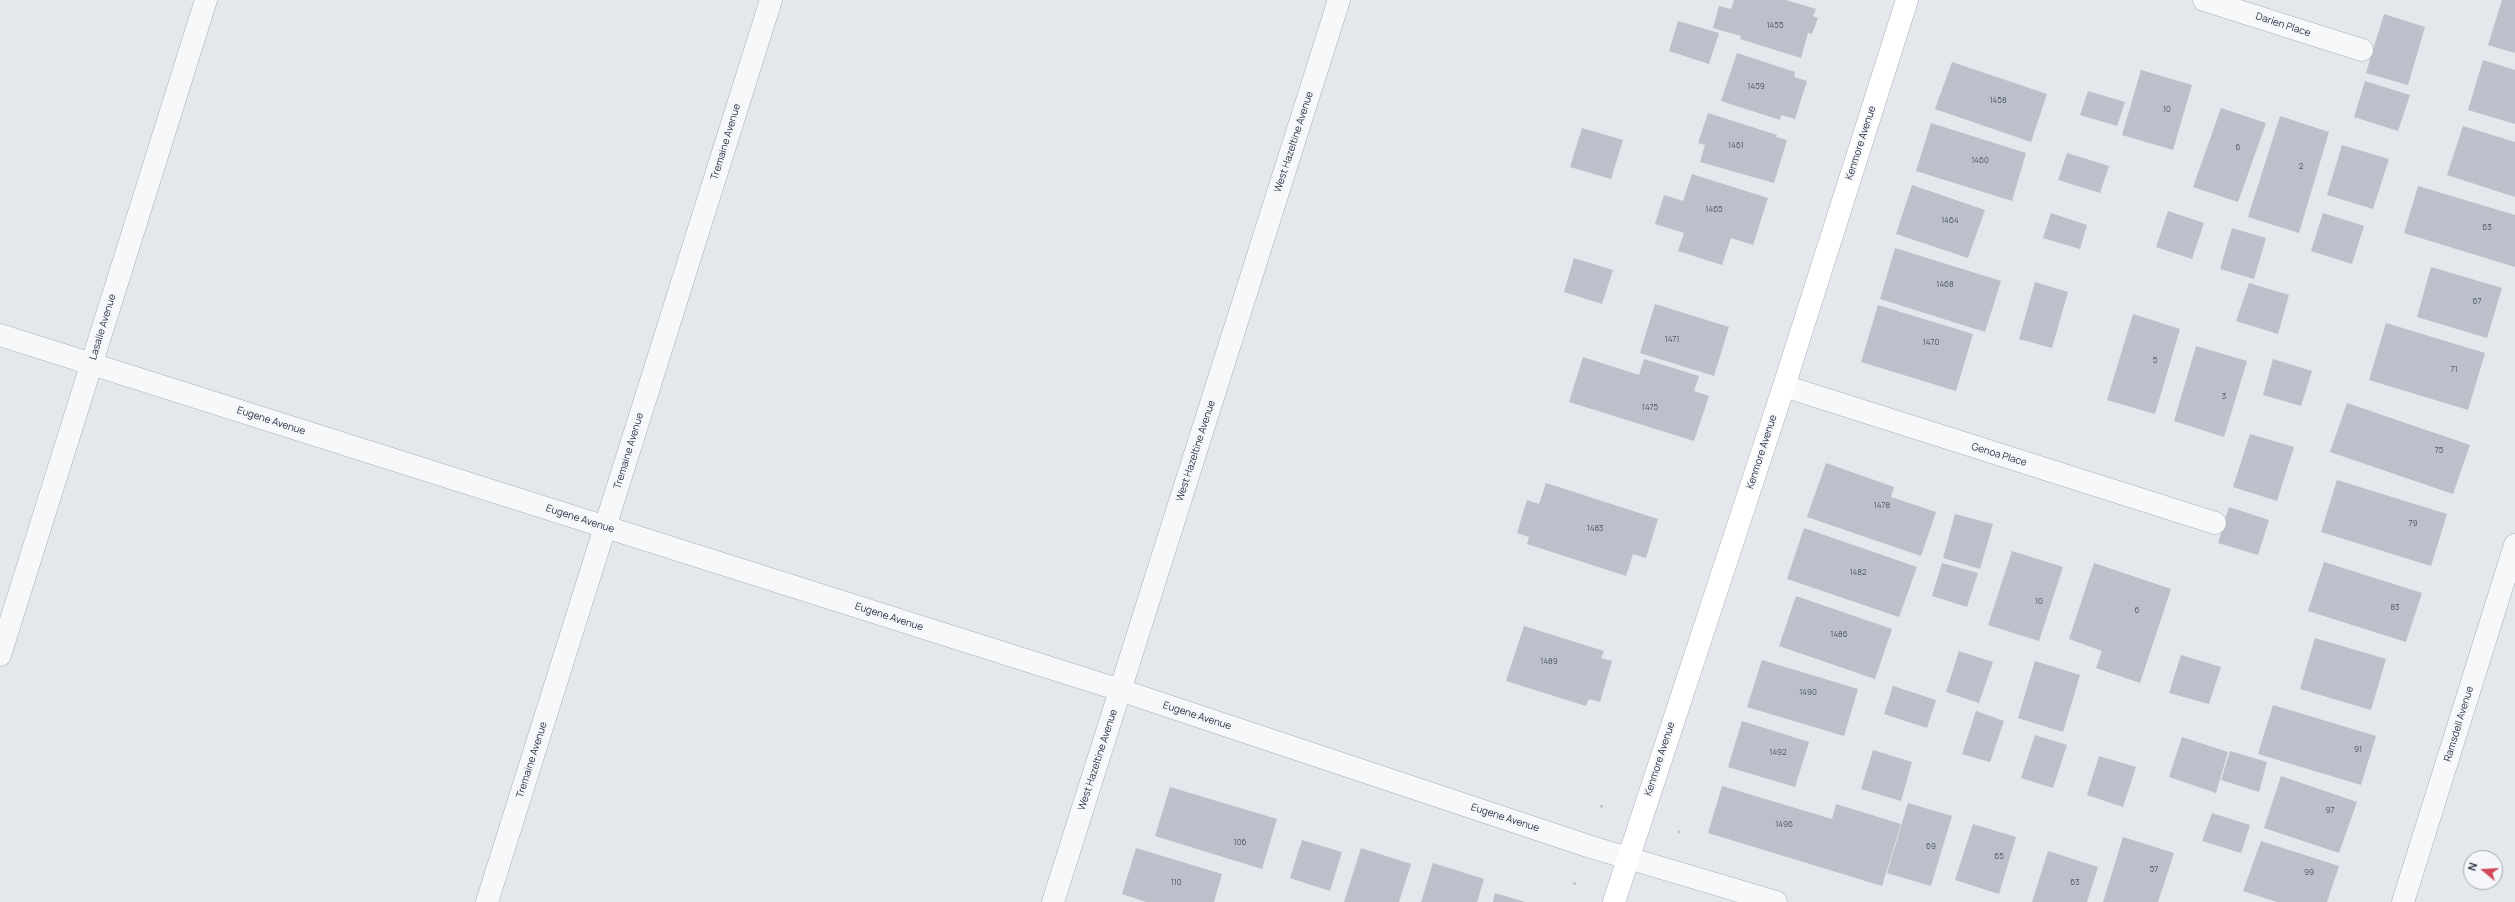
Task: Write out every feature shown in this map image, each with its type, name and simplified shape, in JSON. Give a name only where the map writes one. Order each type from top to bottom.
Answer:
[{"type":"street","name":"Lasalle Avenue","points":[[0,655],[206,0]]},
{"type":"street","name":"Tremaine Avenue","points":[[487,902],[771,0]]},
{"type":"street","name":"West Hazeltine Avenue","points":[[1053,902],[1339,0]]},
{"type":"street","name":"Kenmore Avenue","points":[[1614,902],[1627,858],[1784,386],[1907,0]]},
{"type":"street","name":"Darien Place","points":[[2204,0],[2362,50]]},
{"type":"street","name":"Eugene Avenue","points":[[0,335],[1120,690],[1627,858],[1776,902]]},
{"type":"street","name":"Genoa Place","points":[[1784,386],[2214,523]]},
{"type":"street","name":"Ramsdell Avenue","points":[[2403,902],[2515,545]]},
{"type":"path","points":[[1601,805],[1602,810]]},
{"type":"path","points":[[1678,834],[1682,829]]},
{"type":"path","points":[[1573,884],[1579,882]]},
{"type":"building","points":[[1734,0],[1786,0],[1816,9],[1813,16],[1818,18],[1812,34],[1808,33],[1801,58],[1740,39],[1741,36],[1713,28],[1719,6],[1731,9]]},
{"type":"building","points":[[2502,0],[2515,0],[2515,53],[2488,45]]},
{"type":"building","points":[[2384,14],[2425,27],[2408,85],[2366,73]]},
{"type":"building","points":[[1678,21],[1719,33],[1709,64],[1669,51]]},
{"type":"building","points":[[1737,53],[1795,72],[1794,77],[1807,81],[1795,119],[1781,115],[1780,120],[1721,101]]},
{"type":"building","points":[[2483,60],[2515,70],[2515,124],[2468,110]]},
{"type":"building","points":[[1952,62],[2047,94],[2031,142],[1935,109]]},
{"type":"building","points":[[2141,70],[2192,85],[2173,150],[2122,135]]},
{"type":"building","points":[[2365,81],[2410,95],[2398,131],[2354,117]]},
{"type":"building","points":[[2088,91],[2125,102],[2117,126],[2080,115]]},
{"type":"building","points":[[2221,108],[2266,123],[2238,202],[2193,187]]},
{"type":"building","points":[[1708,113],[1777,135],[1776,137],[1787,140],[1774,183],[1700,162],[1705,145],[1698,143]]},
{"type":"building","points":[[2280,116],[2329,132],[2299,233],[2248,217]]},
{"type":"building","points":[[1931,123],[2026,153],[2012,201],[1916,171]]},
{"type":"building","points":[[2463,126],[2515,142],[2515,197],[2447,175]]},
{"type":"building","points":[[1582,128],[1623,140],[1611,179],[1570,167]]},
{"type":"building","points":[[2342,145],[2389,159],[2373,209],[2327,195]]},
{"type":"building","points":[[2067,153],[2109,166],[2100,193],[2058,180]]},
{"type":"building","points":[[1692,174],[1768,198],[1753,245],[1731,238],[1722,265],[1678,251],[1684,233],[1655,224],[1664,195],[1683,201]]},
{"type":"building","points":[[1912,185],[1985,210],[1968,258],[1896,234]]},
{"type":"building","points":[[2418,186],[2515,215],[2515,267],[2404,233]]},
{"type":"building","points":[[2168,211],[2204,223],[2192,259],[2156,247]]},
{"type":"building","points":[[2051,213],[2087,225],[2080,249],[2043,238]]},
{"type":"building","points":[[2323,213],[2364,226],[2352,264],[2311,251]]},
{"type":"building","points":[[2232,228],[2266,238],[2254,279],[2220,269]]},
{"type":"building","points":[[1895,248],[2001,281],[1985,332],[1880,299]]},
{"type":"building","points":[[1574,258],[1613,270],[1602,304],[1564,292]]},
{"type":"building","points":[[2431,267],[2502,288],[2487,338],[2417,317]]},
{"type":"building","points":[[2035,282],[2068,292],[2052,348],[2019,339]]},
{"type":"building","points":[[2249,283],[2289,295],[2278,334],[2236,321]]},
{"type":"building","points":[[1655,304],[1729,327],[1714,376],[1640,353]]},
{"type":"building","points":[[1878,305],[1973,334],[1956,391],[1861,362]]},
{"type":"building","points":[[2133,314],[2180,329],[2155,414],[2107,400]]},
{"type":"building","points":[[2386,323],[2485,353],[2468,410],[2369,380]]},
{"type":"building","points":[[2196,346],[2247,361],[2224,437],[2174,421]]},
{"type":"building","points":[[1583,357],[1639,375],[1644,359],[1699,376],[1694,391],[1709,396],[1694,441],[1569,402]]},
{"type":"building","points":[[2273,359],[2312,371],[2301,406],[2263,395]]},
{"type":"building","points":[[2347,403],[2470,445],[2453,494],[2330,452]]},
{"type":"building","points":[[2250,434],[2294,447],[2277,501],[2233,487]]},
{"type":"building","points":[[1826,463],[1894,487],[1891,497],[1936,512],[1921,556],[1807,517]]},
{"type":"building","points":[[2337,480],[2447,514],[2431,566],[2321,532]]},
{"type":"building","points":[[1546,483],[1658,519],[1646,558],[1633,554],[1626,576],[1527,544],[1529,537],[1517,533],[1527,500],[1539,504]]},
{"type":"building","points":[[2229,507],[2269,520],[2258,555],[2218,543]]},
{"type":"building","points":[[1955,514],[1993,524],[1980,569],[1943,558]]},
{"type":"building","points":[[1804,528],[1917,567],[1899,617],[1787,579]]},
{"type":"building","points":[[2012,551],[2063,567],[2039,641],[1988,625]]},
{"type":"building","points":[[2324,562],[2422,593],[2406,642],[2308,611]]},
{"type":"building","points":[[1942,563],[1978,573],[1967,607],[1932,596]]},
{"type":"building","points":[[2094,563],[2171,589],[2140,683],[2096,668],[2102,651],[2069,639]]},
{"type":"building","points":[[1796,596],[1892,629],[1875,679],[1779,646]]},
{"type":"building","points":[[1524,626],[1604,651],[1601,658],[1612,661],[1600,702],[1589,699],[1586,706],[1506,681]]},
{"type":"building","points":[[2315,638],[2386,659],[2371,710],[2300,689]]},
{"type":"building","points":[[1959,651],[1993,662],[1979,703],[1946,692]]},
{"type":"building","points":[[2181,655],[2221,667],[2209,704],[2169,693]]},
{"type":"building","points":[[1762,660],[1858,689],[1844,736],[1747,707]]},
{"type":"building","points":[[2035,661],[2080,675],[2063,732],[2018,718]]},
{"type":"building","points":[[1893,686],[1936,700],[1927,728],[1884,714]]},
{"type":"building","points":[[2273,705],[2376,736],[2361,785],[2258,754]]},
{"type":"building","points":[[1976,711],[2004,721],[1990,762],[1962,754]]},
{"type":"building","points":[[1742,721],[1809,742],[1795,787],[1728,767]]},
{"type":"building","points":[[2035,735],[2067,745],[2053,788],[2021,778]]},
{"type":"building","points":[[2182,737],[2228,752],[2216,793],[2169,777]]},
{"type":"building","points":[[1873,750],[1912,762],[1901,801],[1861,789]]},
{"type":"building","points":[[2230,751],[2267,762],[2259,792],[2221,780]]},
{"type":"building","points":[[2099,756],[2136,767],[2123,807],[2087,795]]},
{"type":"building","points":[[2281,776],[2357,802],[2339,853],[2264,828]]},
{"type":"building","points":[[1722,786],[1832,819],[1836,804],[1901,824],[1882,886],[1708,833]]},
{"type":"building","points":[[1170,787],[1277,819],[1262,869],[1155,836]]},
{"type":"building","points":[[1908,803],[1952,816],[1931,886],[1887,873]]},
{"type":"building","points":[[2212,813],[2250,825],[2241,853],[2202,841]]},
{"type":"building","points":[[1973,824],[2016,837],[1999,894],[1955,880]]},
{"type":"building","points":[[2123,837],[2174,853],[2158,902],[2103,902]]},
{"type":"building","points":[[1302,840],[1342,852],[1330,891],[1290,878]]},
{"type":"building","points":[[2261,841],[2339,866],[2327,902],[2277,902],[2243,891]]},
{"type":"building","points":[[1136,848],[1222,874],[1214,902],[1146,902],[1122,894]]},
{"type":"building","points":[[1361,848],[1411,864],[1399,902],[1344,902]]},
{"type":"building","points":[[2048,851],[2098,867],[2087,902],[2032,902]]},
{"type":"building","points":[[1433,863],[1484,879],[1477,902],[1421,902]]},
{"type":"building","points":[[1495,893],[1525,902],[1493,902]]}]
